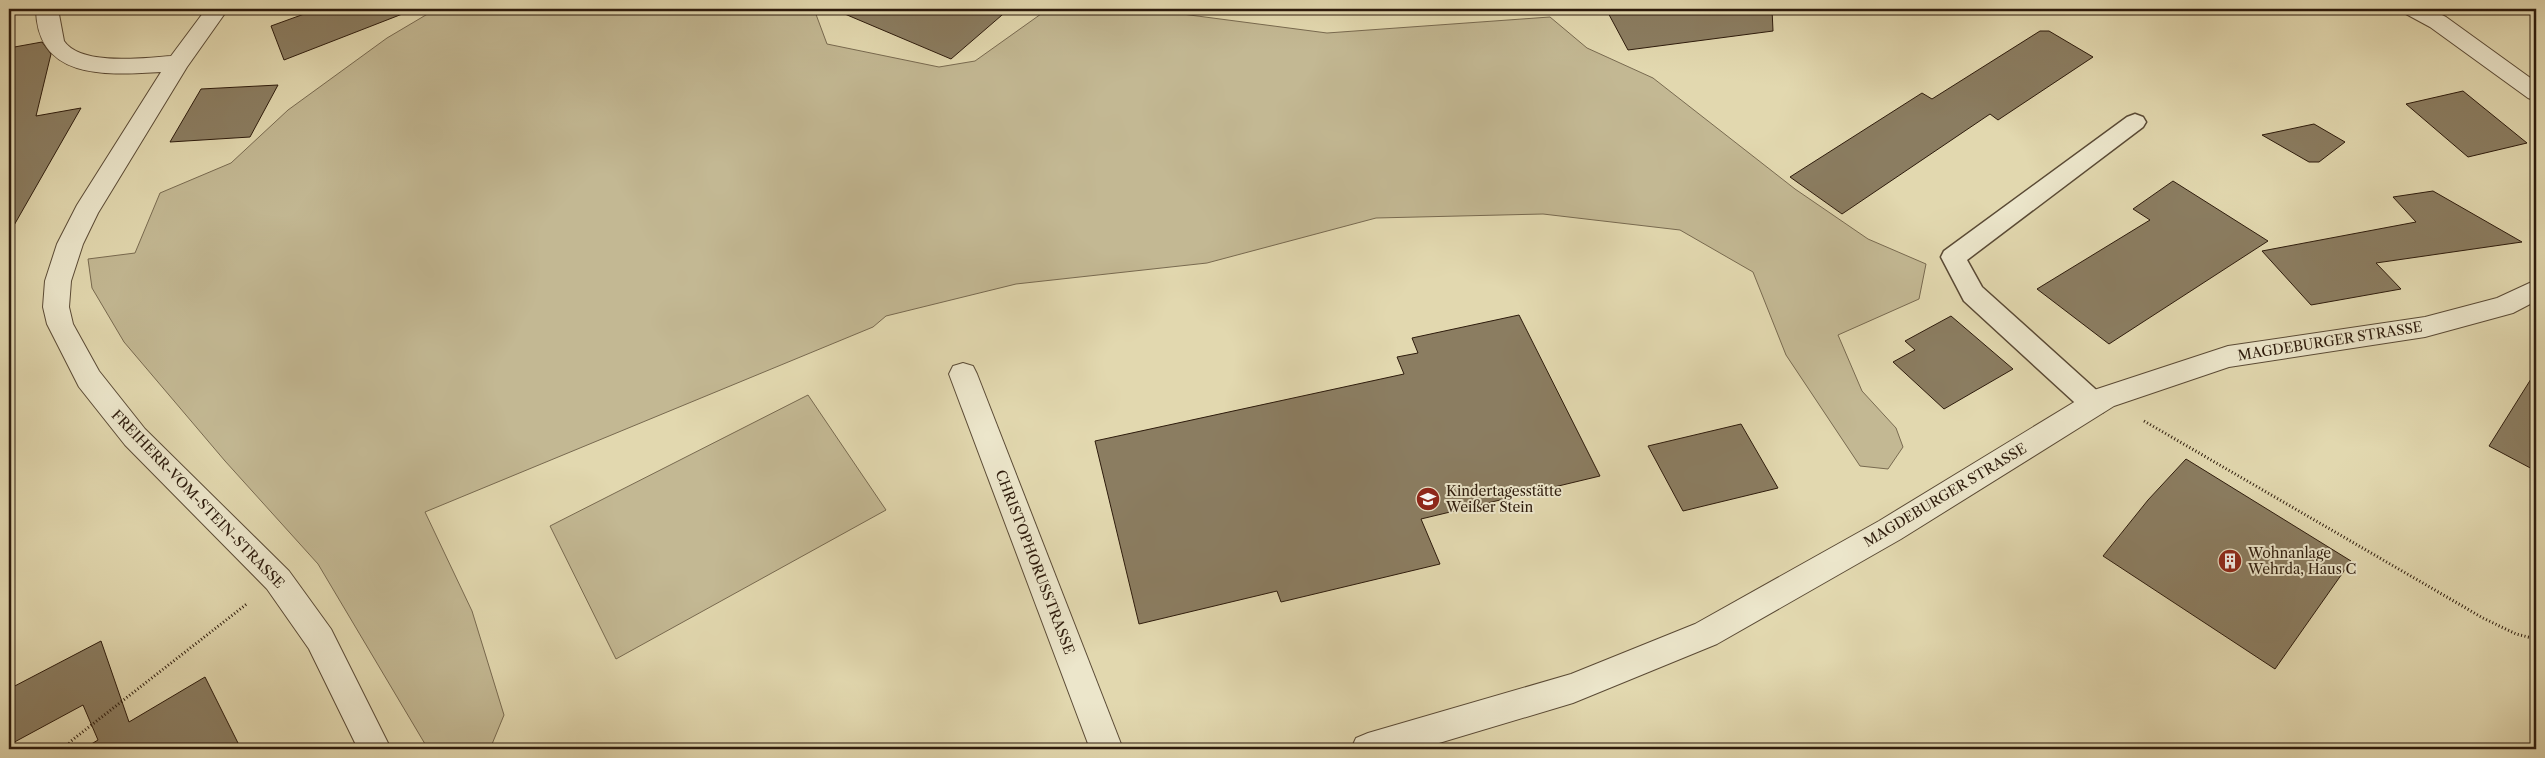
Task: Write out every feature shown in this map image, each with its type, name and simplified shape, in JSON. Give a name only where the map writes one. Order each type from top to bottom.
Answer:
[{"type":"street","points":[[47,9],[47,22],[57,48],[82,62],[131,66],[178,63]]},
{"type":"street","name":"FREIHERR-VOM-STEIN-STRASSE","points":[[217,9],[178,63],[78,228],[58,281],[56,307],[60,324],[72,351],[108,405],[135,437],[278,580],[320,639],[375,749]]},
{"type":"street","points":[[2414,9],[2438,22],[2536,93]]},
{"type":"street","name":"MAGDEBURGER STRASSE","points":[[1368,749],[1574,688],[1706,634],[1890,530],[2104,398],[2228,357],[2424,327],[2504,306],[2536,290]]},
{"type":"street","name":"CHRISTOPHORUSSTRASSE","points":[[963,374],[1107,749]]},
{"type":"lane","points":[[2094,404],[1972,294],[1953,256],[2135,122]]},
{"type":"path","points":[[2147,423],[2483,618],[2516,634],[2536,639]]},
{"type":"path","points":[[65,749],[71,741],[278,580]]},
{"type":"shaded area","points":[[436,9],[814,9],[827,44],[939,67],[975,61],[1048,9],[1156,9],[1327,33],[1550,17],[1587,48],[1653,78],[1795,189],[1868,239],[1926,264],[1919,299],[1838,335],[1862,391],[1896,428],[1903,447],[1888,469],[1860,466],[1786,355],[1753,272],[1680,230],[1543,214],[1376,218],[1207,263],[1016,284],[886,316],[873,327],[425,512],[472,611],[504,715],[490,749],[428,749],[318,564],[225,461],[124,342],[92,288],[88,259],[135,253],[160,193],[231,163],[288,110],[387,38]]},
{"type":"shaded area","points":[[808,395],[886,510],[616,659],[550,526]]},
{"type":"building","points":[[318,9],[410,9],[410,11],[284,60],[271,26]]},
{"type":"building","points":[[833,9],[1009,9],[951,59]]},
{"type":"building","points":[[1606,9],[1772,9],[1773,31],[1628,50]]},
{"type":"building","points":[[2040,31],[2049,31],[2093,57],[1998,120],[1990,114],[1842,214],[1790,177],[1922,93],[1932,99]]},
{"type":"building","points":[[42,42],[51,54],[36,116],[81,108],[9,234],[9,48]]},
{"type":"building","points":[[278,85],[250,137],[170,142],[201,89]]},
{"type":"building","points":[[2463,91],[2527,143],[2468,157],[2406,104]]},
{"type":"building","points":[[2314,124],[2345,142],[2319,162],[2309,162],[2262,135]]},
{"type":"building","points":[[2173,181],[2268,241],[2109,344],[2037,289],[2150,220],[2133,209]]},
{"type":"building","points":[[2433,191],[2522,242],[2376,263],[2401,289],[2311,305],[2262,251],[2416,222],[2393,197]]},
{"type":"building","points":[[1519,315],[1600,476],[1421,519],[1440,564],[1281,602],[1277,591],[1139,624],[1095,441],[1404,374],[1397,357],[1418,353],[1412,338]]},
{"type":"building","points":[[1951,316],[2013,369],[1944,409],[1893,362],[1915,350],[1905,341]]},
{"type":"building","points":[[2536,371],[2536,471],[2489,446]]},
{"type":"building","points":[[1741,424],[1778,488],[1683,511],[1648,446]]},
{"type":"building","name":"Wohnanlage Wehrda, Haus C","points":[[2186,459],[2351,561],[2275,669],[2103,556],[2148,500]]},
{"type":"building","points":[[101,641],[129,722],[205,677],[241,749],[83,749],[98,740],[83,705],[9,745],[9,689]]},
{"type":"place","name":"Kindertagesstätte Weißer Stein","points":[[1428,499]]},
{"type":"place","name":"Wohnanlage Wehrda, Haus C","points":[[2230,561]]}]
